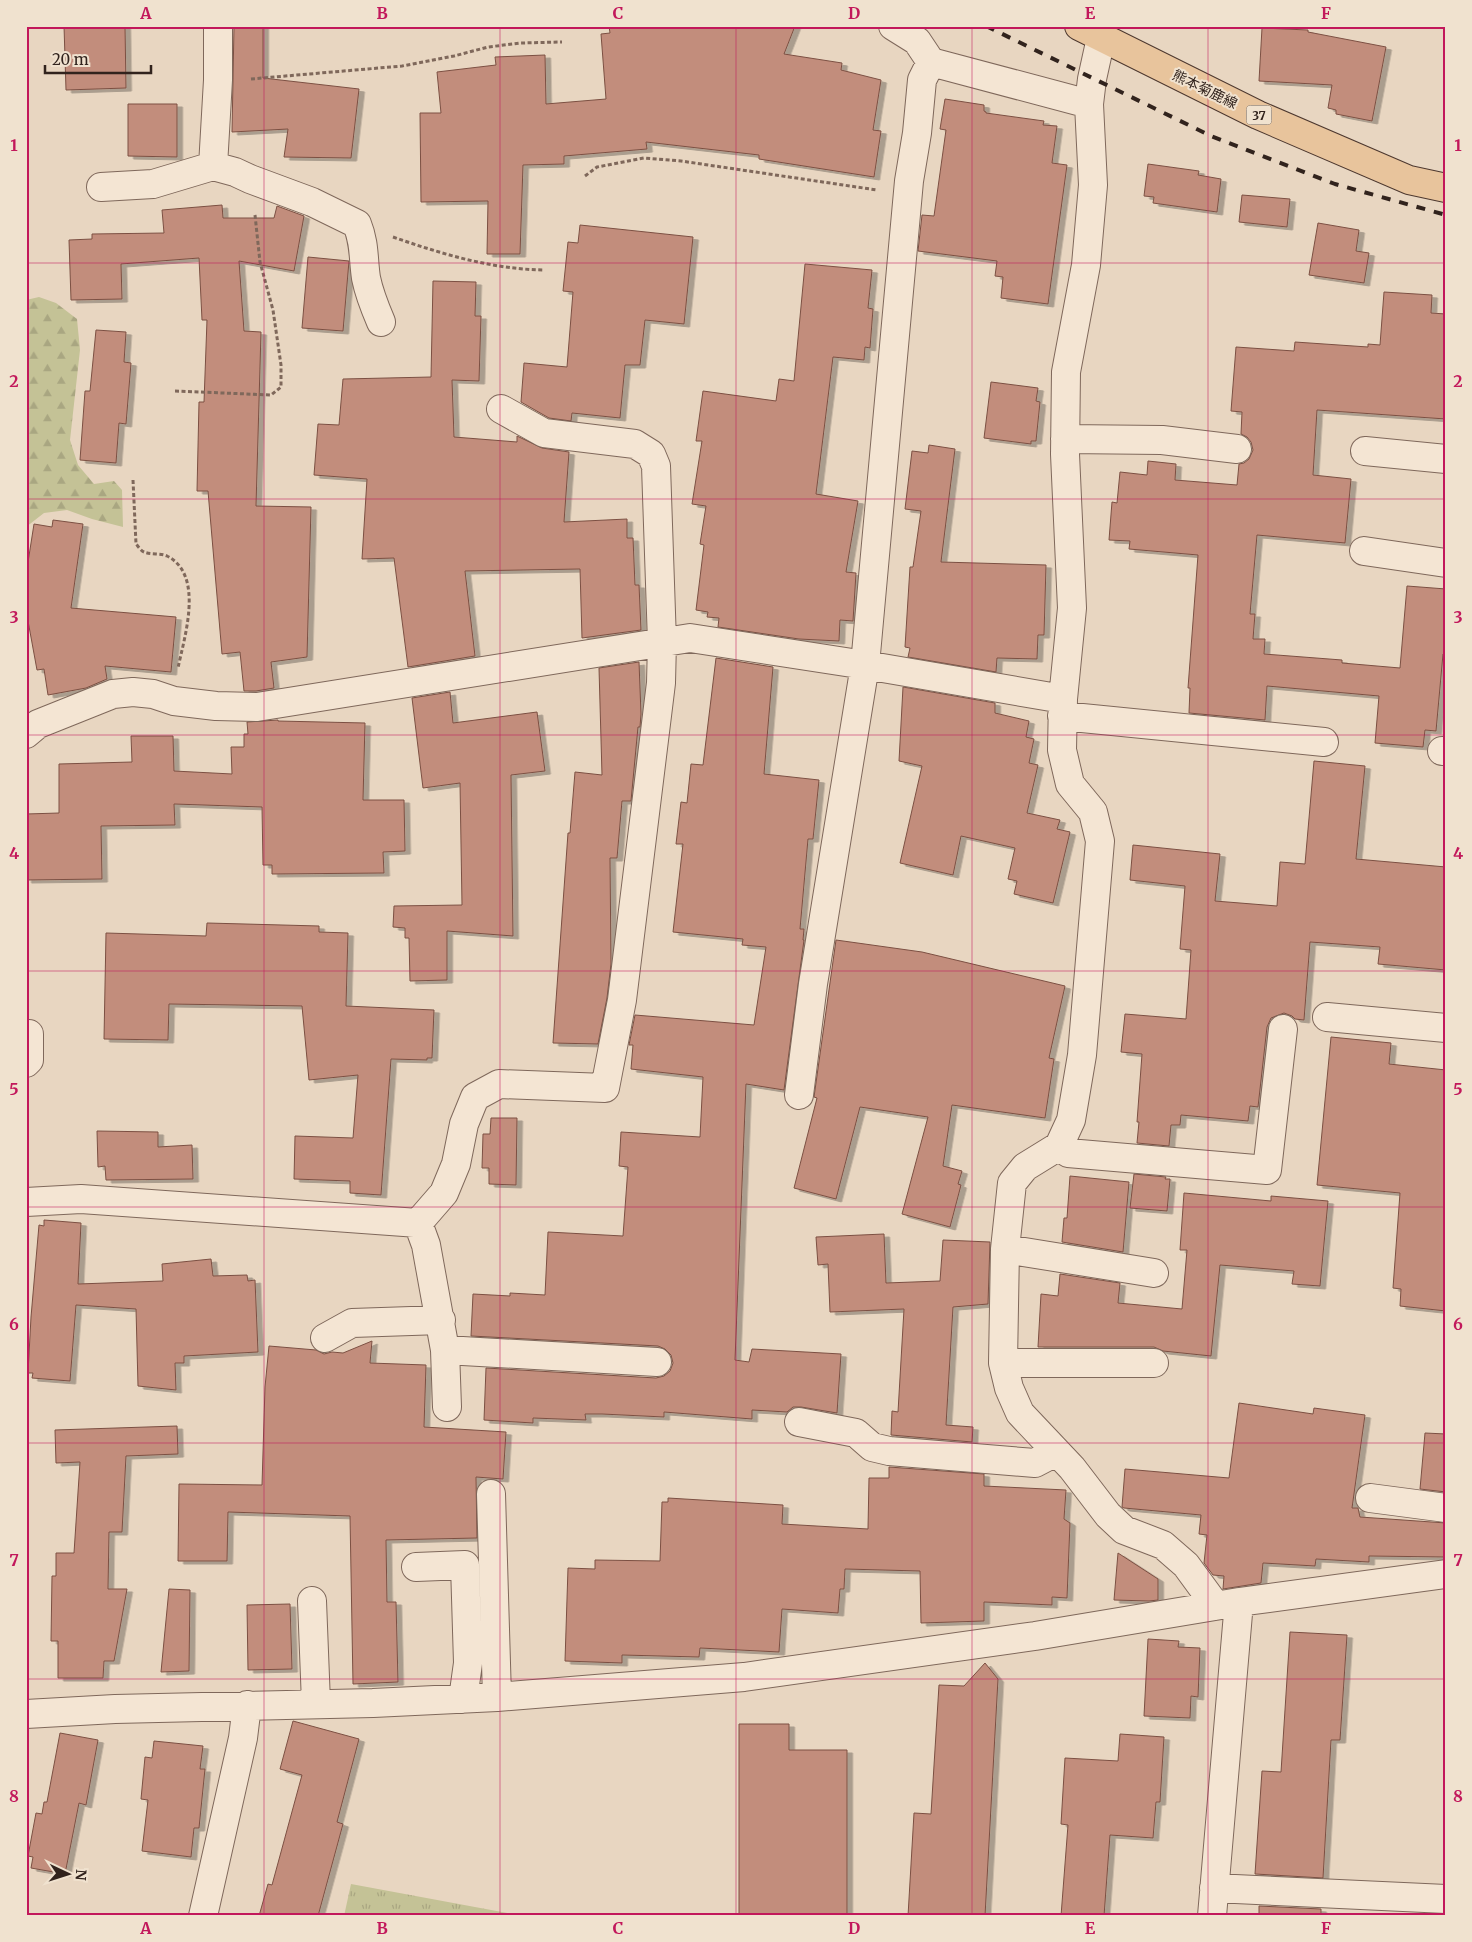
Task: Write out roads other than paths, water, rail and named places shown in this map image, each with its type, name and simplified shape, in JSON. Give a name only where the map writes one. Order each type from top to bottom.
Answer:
[{"type":"main road","name":"熊本菊鹿線","points":[[1090,32],[1258,115],[1409,180],[1446,188]]},
{"type":"street","points":[[213,166],[218,80],[218,26]]},
{"type":"street","points":[[893,26],[917,41],[931,62],[1089,104]]},
{"type":"street","points":[[1090,32],[1092,79],[1089,104],[1094,185],[1086,265],[1066,372],[1065,439],[1068,558],[1072,608],[1063,707],[1062,750],[1070,784],[1093,812],[1100,841],[1082,1054],[1071,1120],[1059,1146],[1025,1167],[1012,1183],[1005,1249],[1003,1363],[1009,1388],[1020,1413],[1072,1468],[1108,1515],[1124,1530],[1163,1545],[1227,1604],[1212,1916]]},
{"type":"street","points":[[799,1095],[813,984],[865,664],[909,181],[917,133],[922,80],[931,62]]},
{"type":"street","points":[[102,187],[153,184],[213,166],[235,172],[312,202],[357,224],[363,240],[366,278],[381,322]]},
{"type":"street","points":[[418,1223],[444,1193],[456,1164],[464,1124],[475,1097],[499,1084],[605,1088],[622,1000],[661,683],[662,642],[656,466],[651,454],[635,444],[544,433],[501,409]]},
{"type":"street","points":[[1065,439],[1162,440],[1237,449]]},
{"type":"street","points":[[1365,451],[1446,459]]},
{"type":"street","points":[[1364,551],[1446,563]]},
{"type":"street","points":[[26,734],[38,724],[114,694],[153,694],[174,701],[216,706],[257,707],[690,638],[865,664],[1063,707],[1324,742]]},
{"type":"street","points":[[1328,1017],[1446,1028]]},
{"type":"street","points":[[1059,1146],[1068,1153],[1267,1170],[1283,1029]]},
{"type":"street","points":[[26,1063],[29,1060],[29,1034]]},
{"type":"street","points":[[26,1202],[81,1199],[418,1223]]},
{"type":"street","points":[[418,1223],[426,1245],[441,1320],[445,1350],[447,1406]]},
{"type":"street","points":[[1005,1249],[1154,1273]]},
{"type":"street","points":[[324,1338],[352,1323],[441,1320]]},
{"type":"street","points":[[445,1350],[657,1362]]},
{"type":"street","points":[[1003,1363],[1154,1363]]},
{"type":"street","points":[[800,1422],[856,1433],[872,1447],[889,1451],[1035,1463],[1056,1452]]},
{"type":"street","points":[[491,1494],[497,1697]]},
{"type":"street","points":[[1370,1498],[1446,1508]]},
{"type":"street","points":[[416,1567],[465,1565],[468,1663],[463,1699]]},
{"type":"street","points":[[26,1714],[116,1709],[463,1699],[744,1677],[1035,1636],[1227,1604],[1446,1574]]},
{"type":"street","points":[[312,1601],[316,1703]]},
{"type":"street","points":[[203,1916],[243,1738],[247,1705]]},
{"type":"street","points":[[1214,1888],[1446,1899]]},
{"type":"railway","points":[[986,26],[1211,136],[1335,184],[1446,215]]}]
